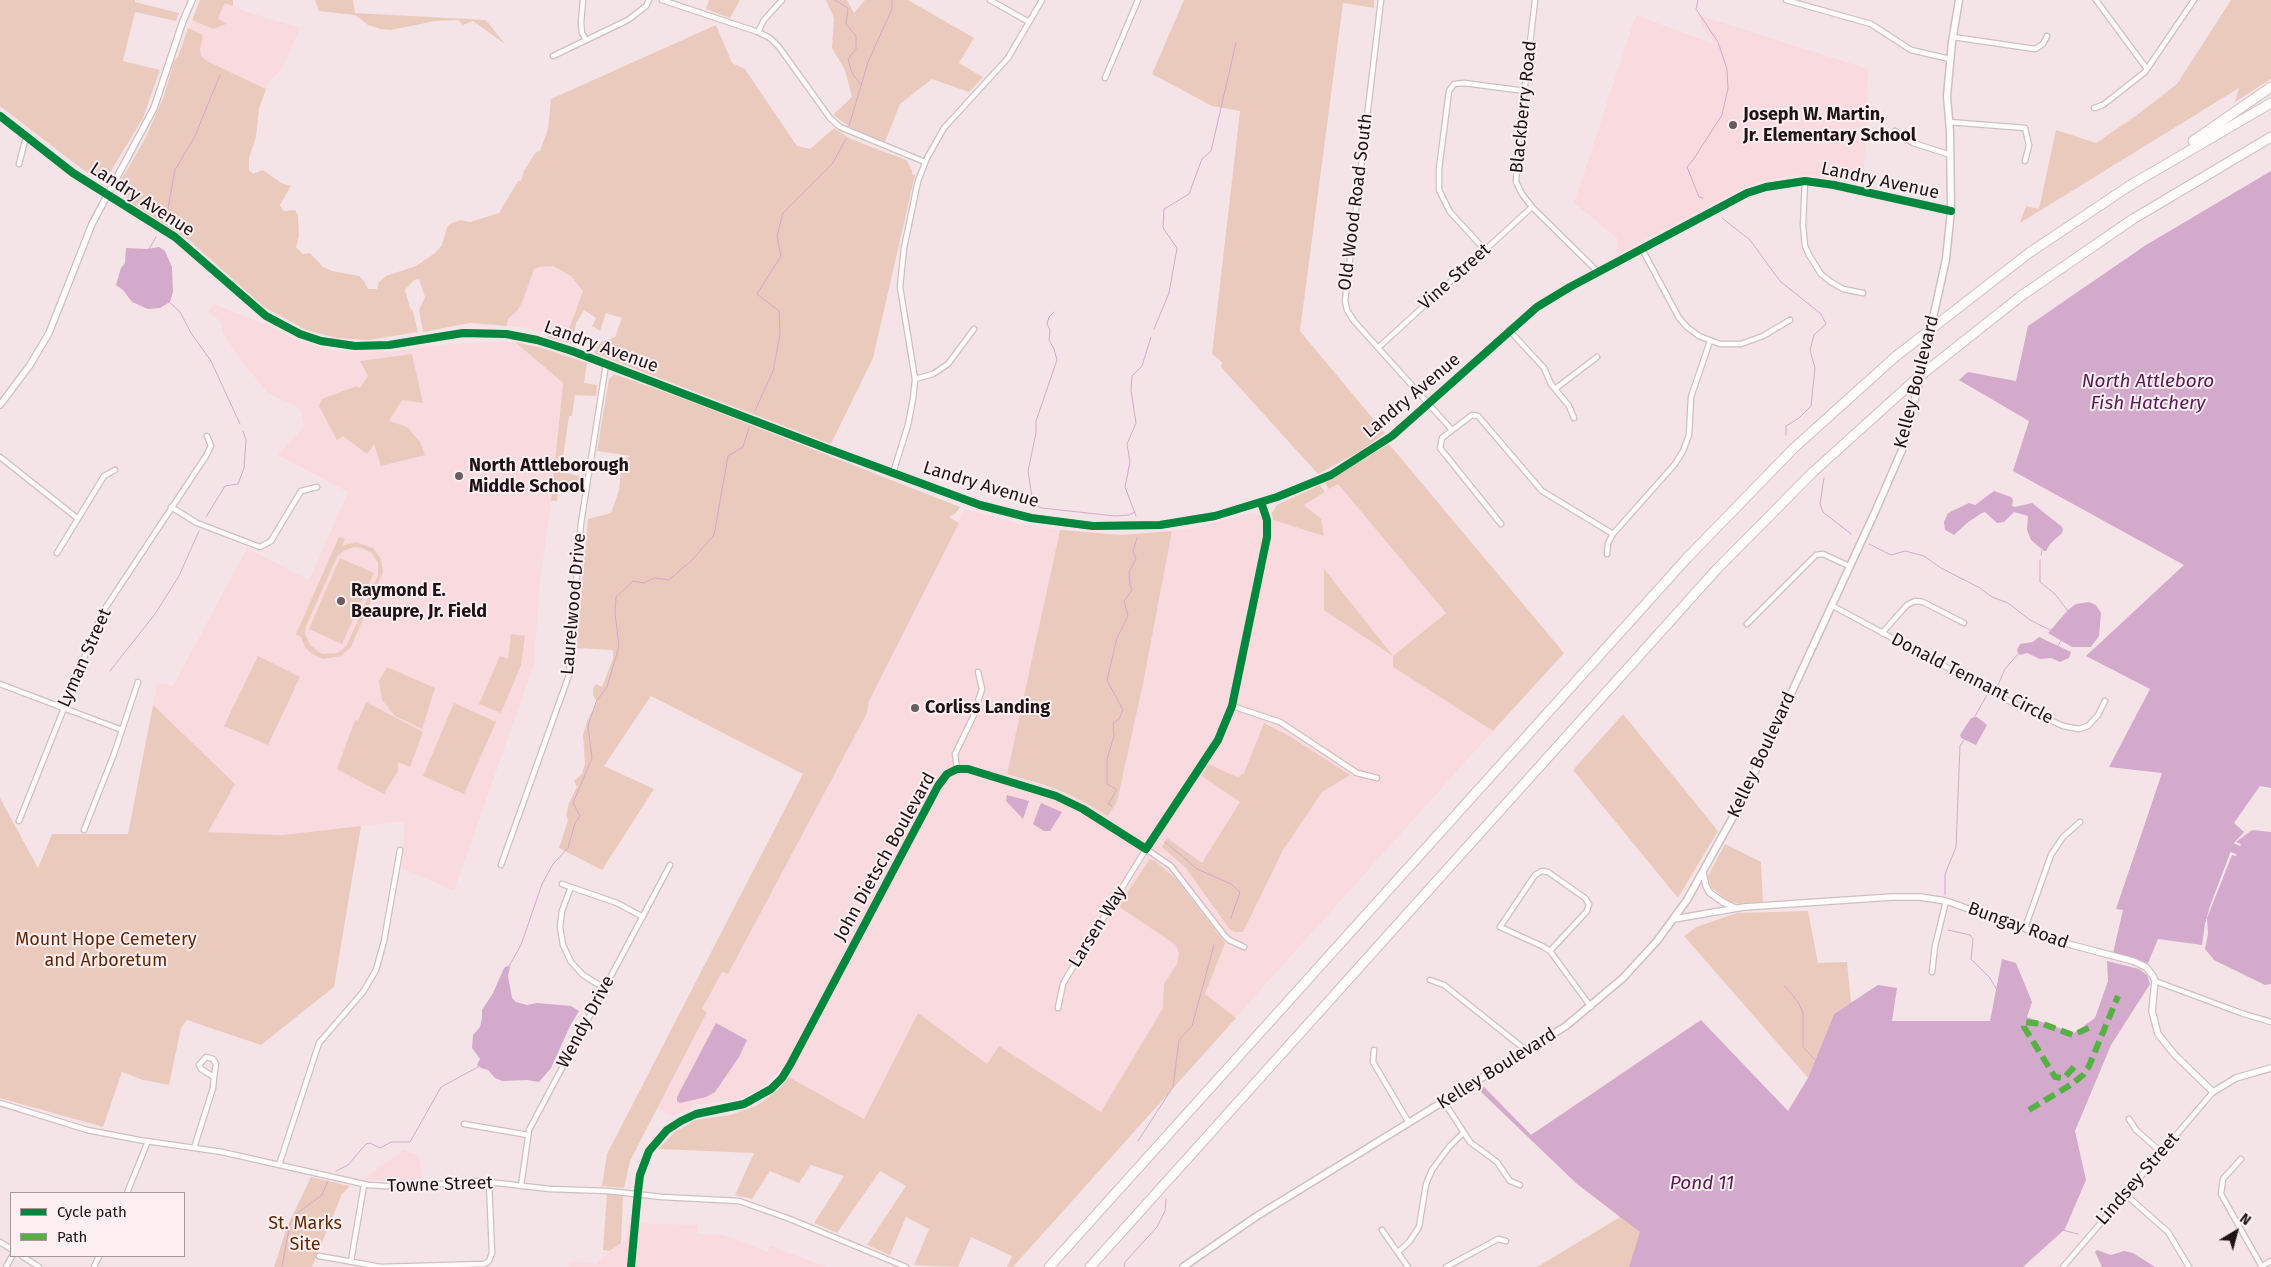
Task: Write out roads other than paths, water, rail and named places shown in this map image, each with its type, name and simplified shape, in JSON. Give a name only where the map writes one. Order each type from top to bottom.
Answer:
[{"type":"highway","points":[[1049,1267],[1687,558],[1745,496],[1856,391],[1941,320],[2030,253],[2271,87]]},
{"type":"highway","points":[[2129,186],[2271,104]]},
{"type":"highway","points":[[1090,1267],[1717,569],[1800,484],[1915,380],[2028,291],[2140,214],[2271,137]]},
{"type":"main road","name":"Kelley Boulevard","points":[[1183,1267],[1257,1216],[1566,1026],[1591,1007],[1641,959],[1674,918],[1703,873],[1739,806],[1902,450],[1946,259],[1951,211],[1947,96],[1950,58],[1959,0]]},
{"type":"street","points":[[0,405],[30,365],[49,334],[87,234],[154,108],[181,26],[192,0]]},
{"type":"street","points":[[583,0],[581,23],[582,33],[586,40]]},
{"type":"street","points":[[553,56],[628,20],[646,6],[649,0]]},
{"type":"street","points":[[662,0],[758,32],[770,38],[779,47],[830,118],[840,127],[925,162]]},
{"type":"street","points":[[758,32],[764,20],[782,0]]},
{"type":"street","points":[[990,0],[1029,22]]},
{"type":"street","points":[[893,473],[910,418],[915,379],[900,286],[904,248],[918,181],[925,162],[944,128],[1008,58],[1042,0]]},
{"type":"street","points":[[1105,78],[1138,0]]},
{"type":"street","name":"Old Wood Road South","points":[[1381,0],[1344,301],[1354,321],[1452,430]]},
{"type":"street","name":"Blackberry Road","points":[[1535,0],[1515,171],[1516,182],[1532,207],[1598,272]]},
{"type":"street","points":[[1786,0],[1871,24],[1911,50],[1950,58]]},
{"type":"street","points":[[2096,0],[2147,69]]},
{"type":"street","points":[[2094,108],[2103,104],[2147,69],[2194,0]]},
{"type":"street","points":[[1953,37],[2034,49],[2043,44],[2047,36]]},
{"type":"street","points":[[1485,250],[1450,212],[1439,190],[1439,170],[1449,91],[1454,84],[1464,83],[1525,91]]},
{"type":"street","name":"Landry Avenue","points":[[0,116],[73,173],[181,242],[266,316],[290,330],[311,338],[343,346],[363,346],[401,343],[452,334],[497,333],[548,342],[893,473],[1006,513],[1044,521],[1093,526],[1149,526],[1188,521],[1261,502],[1331,474],[1392,436],[1510,330],[1553,296],[1747,193],[1766,187],[1805,181],[1834,185],[1951,211]]},
{"type":"street","points":[[1949,122],[2025,128],[2029,145],[2025,160]]},
{"type":"street","points":[[1896,131],[1914,144],[1950,156]]},
{"type":"street","points":[[19,164],[26,137]]},
{"type":"street","points":[[1805,181],[1803,230],[1805,246],[1809,255],[1821,274],[1831,282],[1843,288],[1862,293]]},
{"type":"street","name":"Vine Street","points":[[1378,347],[1532,207]]},
{"type":"street","points":[[1642,249],[1683,323],[1695,334],[1710,341],[1727,345],[1748,342],[1790,320]]},
{"type":"street","points":[[915,379],[933,374],[948,364],[974,329]]},
{"type":"street","points":[[1510,330],[1544,368],[1555,390],[1569,406],[1574,418]]},
{"type":"street","points":[[1607,554],[1608,543],[1613,534],[1675,464],[1684,451],[1689,435],[1692,397],[1710,341]]},
{"type":"street","points":[[1555,390],[1596,357]]},
{"type":"street","name":"Laurelwood Drive","points":[[501,865],[568,675],[581,523],[606,364]]},
{"type":"street","points":[[1501,524],[1441,451],[1439,444],[1442,438],[1475,414],[1542,492],[1613,534]]},
{"type":"street","name":"Lyman Street","points":[[19,821],[102,613],[206,456],[211,446],[207,436]]},
{"type":"street","points":[[0,457],[77,518]]},
{"type":"street","points":[[57,553],[104,476],[115,470]]},
{"type":"street","points":[[171,507],[197,523],[260,546],[271,541],[301,491],[317,486]]},
{"type":"street","points":[[1244,947],[1229,940],[1224,935],[1171,866],[1146,849],[1218,740],[1232,706],[1267,537],[1267,520],[1261,502]]},
{"type":"street","points":[[1747,624],[1816,555],[1823,554],[1849,566]]},
{"type":"street","points":[[1882,633],[1906,605],[1915,600],[1923,602],[1964,623]]},
{"type":"street","name":"Donald Tennant Circle","points":[[1831,606],[2009,702],[2063,726],[2079,729],[2088,726],[2098,715],[2105,701]]},
{"type":"street","points":[[957,769],[955,754],[973,717],[982,689],[978,672]]},
{"type":"street","points":[[84,830],[138,682]]},
{"type":"street","points":[[0,684],[122,730]]},
{"type":"street","points":[[1232,706],[1280,722],[1357,773],[1376,778]]},
{"type":"street","name":"John Dietsch Boulevard","points":[[632,1267],[638,1194],[644,1161],[649,1151],[667,1130],[696,1114],[744,1104],[771,1089],[782,1078],[800,1048],[938,786],[947,774],[957,769],[968,769],[1070,802],[1146,849]]},
{"type":"street","points":[[2025,928],[2051,855],[2063,837],[2080,822]]},
{"type":"street","name":"Larsen Way","points":[[1058,1008],[1063,984],[1146,849]]},
{"type":"street","points":[[279,1165],[319,1043],[369,983],[376,970],[384,941],[400,850]]},
{"type":"street","name":"Wendy Drive","points":[[521,1186],[528,1135],[534,1119],[670,865]]},
{"type":"street","points":[[1550,951],[1587,911],[1589,904],[1585,898],[1548,872],[1542,871],[1536,874],[1500,927],[1550,951],[1591,1007]]},
{"type":"street","points":[[1703,873],[1704,882],[1710,893],[1723,902],[1737,908]]},
{"type":"street","points":[[562,884],[617,902],[643,917]]},
{"type":"street","points":[[571,887],[562,910],[560,927],[563,946],[571,962],[583,975],[604,988]]},
{"type":"street","name":"Bungay Road","points":[[1674,918],[1737,908],[1902,896],[1946,901],[2086,950],[2136,962],[2150,971],[2155,982]]},
{"type":"street","points":[[1932,972],[1935,946],[1946,901]]},
{"type":"street","points":[[1430,980],[1444,985],[1527,1051]]},
{"type":"street","points":[[2271,1022],[2155,982],[2152,1012],[2158,1034],[2174,1054],[2214,1092],[2236,1078],[2271,1068]]},
{"type":"street","points":[[1374,1050],[1373,1062],[1409,1123]]},
{"type":"street","points":[[194,1148],[208,1105],[214,1077],[216,1064],[213,1059],[206,1057],[199,1065],[201,1069],[214,1077]]},
{"type":"street","name":"Lindsey Street","points":[[2063,1267],[2214,1092]]},
{"type":"street","points":[[1448,1099],[1446,1105],[1470,1142],[1497,1162],[1510,1181],[1520,1185]]},
{"type":"street","name":"Towne Street","points":[[0,1103],[88,1130],[194,1148],[364,1185],[402,1187],[458,1182],[488,1182],[550,1189],[739,1201],[790,1219],[906,1267]]},
{"type":"street","points":[[2129,1119],[2133,1127],[2162,1152]]},
{"type":"street","points":[[464,1124],[528,1135]]},
{"type":"street","points":[[1398,1252],[1409,1242],[1419,1227],[1426,1184],[1432,1170],[1449,1147],[1463,1133]]},
{"type":"street","points":[[127,1192],[148,1141]]},
{"type":"street","points":[[2241,1159],[2223,1180],[2221,1194],[2262,1266],[2271,1262]]},
{"type":"street","points":[[319,1256],[376,1267],[440,1267],[484,1264],[489,1261],[492,1253],[488,1182]]},
{"type":"street","points":[[351,1261],[364,1185]]},
{"type":"street","points":[[2125,1194],[2168,1232],[2189,1267]]},
{"type":"street","points":[[1382,1230],[1408,1267]]},
{"type":"street","points":[[1446,1267],[1498,1239],[1506,1240]]},
{"type":"street","points":[[24,1257],[39,1267]]},
{"type":"water","name":"North Attleboro Fish Hatchery","points":[[2271,171],[2271,788],[2260,786],[2234,823],[2244,832],[2234,843],[2210,906],[2202,945],[2158,939],[2148,963],[2113,953],[2123,910],[2116,909],[2162,773],[2109,767],[2150,689],[2086,656],[2184,565],[2013,471],[2029,421],[1959,380],[1968,372],[2016,381],[2028,326],[2146,245]]},
{"type":"water","points":[[159,247],[165,251],[172,267],[173,292],[170,302],[160,308],[148,309],[132,302],[123,290],[116,285],[121,268],[125,263],[126,248],[147,249]]},
{"type":"water","points":[[1994,491],[2011,497],[2013,500],[2012,506],[2015,507],[2032,503],[2061,526],[2063,529],[2062,533],[2044,551],[2031,540],[2027,530],[2028,516],[2014,512],[2004,522],[1997,523],[1985,512],[1967,523],[1954,535],[1945,530],[1944,522],[1948,513],[1969,503],[1975,505]]},
{"type":"water","points":[[2089,602],[2096,605],[2101,613],[2099,636],[2091,647],[2072,647],[2048,633],[2068,610],[2076,604]]},
{"type":"water","points":[[2039,637],[2071,652],[2069,658],[2060,662],[2051,658],[2040,659],[2027,653],[2020,655],[2018,653],[2017,650],[2020,644],[2033,642]]},
{"type":"water","points":[[1977,717],[1987,725],[1976,745],[1961,738],[1960,735],[1971,718]]},
{"type":"water","points":[[1007,795],[1029,801],[1023,819],[1006,801]]},
{"type":"water","points":[[1041,803],[1062,812],[1050,831],[1044,831],[1033,824]]},
{"type":"water","points":[[2252,830],[2271,832],[2271,984],[2265,985],[2214,960],[2205,949],[2208,934],[2207,918],[2232,855],[2236,856],[2241,844],[2236,842]]},
{"type":"water","name":"Pond 11","points":[[2002,959],[2016,963],[2032,1002],[2027,1017],[2074,1033],[2095,1018],[2108,981],[2107,961],[2139,969],[2147,975],[2150,984],[2111,1045],[2075,1131],[2086,1180],[2065,1229],[2023,1267],[1629,1267],[1640,1232],[1576,1183],[1476,1087],[1481,1084],[1531,1135],[1701,1020],[1788,1111],[1808,1078],[1834,1014],[1878,985],[1897,988],[1892,1021],[1990,1021]]},
{"type":"water","points":[[510,967],[508,976],[512,998],[516,1002],[527,1005],[537,1003],[571,1006],[579,1011],[551,1068],[539,1082],[527,1080],[502,1081],[495,1078],[488,1070],[477,1065],[480,1059],[472,1048],[473,1035],[480,1027],[482,1010],[493,993],[504,968]]},
{"type":"water","points":[[716,1023],[747,1040],[739,1057],[715,1092],[706,1097],[680,1103],[677,1101],[677,1097]]},
{"type":"water","points":[[2097,1250],[2111,1255],[2124,1251],[2133,1253],[2155,1267],[2102,1267],[2095,1252]]},
{"type":"waterway","points":[[835,0],[848,8],[846,24],[856,36],[856,49],[848,59],[852,73],[861,85]]},
{"type":"waterway","points":[[849,126],[868,62],[892,9],[892,0]]},
{"type":"waterway","points":[[1698,0],[1696,9],[1718,42],[1727,69],[1728,88],[1722,115],[1687,167],[1699,197],[1703,198]]},
{"type":"waterway","points":[[1154,329],[1169,293],[1177,248],[1163,228],[1164,209],[1189,194],[1202,159],[1211,151],[1236,43]]},
{"type":"waterway","points":[[166,219],[175,170],[195,136],[220,75]]},
{"type":"waterway","points":[[755,411],[773,371],[780,334],[779,311],[757,294],[781,256],[777,236],[783,213],[832,164],[846,139]]},
{"type":"waterway","points":[[1722,218],[1750,240],[1780,281],[1821,314],[1826,324],[1814,335],[1810,350],[1815,368],[1811,406],[1799,418],[1786,426],[1786,435]]},
{"type":"waterway","points":[[149,249],[156,237]]},
{"type":"waterway","points":[[168,301],[180,312],[191,333],[211,361],[240,424]]},
{"type":"waterway","points":[[1054,312],[1049,317],[1047,324],[1050,330],[1049,340],[1057,360],[1036,421],[1036,433],[1028,471],[1032,497],[1037,506],[1042,508],[1115,516],[1129,515],[1135,512]]},
{"type":"waterway","points":[[1136,516],[1125,487],[1130,462],[1127,444],[1136,423],[1131,390],[1132,376],[1142,366],[1151,337]]},
{"type":"waterway","points":[[508,968],[521,945],[542,884],[553,864],[568,848],[575,823],[580,816],[573,803],[592,758],[588,726],[596,702],[607,687],[619,646],[615,613],[616,597],[633,581],[644,583],[654,578],[669,580],[692,560],[714,535],[728,456],[743,447],[749,428]]},
{"type":"waterway","points":[[206,517],[225,486],[238,484],[244,468],[246,440],[243,431]]},
{"type":"waterway","points":[[1824,478],[1820,504],[1823,512],[1851,534]]},
{"type":"waterway","points":[[110,671],[155,614],[179,576],[199,531]]},
{"type":"waterway","points":[[1112,806],[1108,804],[1116,789],[1107,784],[1107,759],[1114,736],[1113,723],[1119,719],[1123,710],[1107,680],[1117,638],[1128,616],[1124,601],[1132,590],[1129,572],[1136,559],[1133,551],[1137,538]]},
{"type":"waterway","points":[[1869,544],[1891,555],[1905,551],[1924,556],[1941,568],[1980,588],[1992,597],[2008,603],[2030,620],[2050,630]]},
{"type":"waterway","points":[[2041,555],[2042,550]]},
{"type":"waterway","points":[[2040,560],[2040,582],[2055,594],[2068,611]]},
{"type":"waterway","points":[[2057,647],[2062,639]]},
{"type":"waterway","points":[[1997,687],[2005,669],[2018,654]]},
{"type":"waterway","points":[[1974,718],[1987,695]]},
{"type":"waterway","points":[[1945,895],[1945,874],[1956,847],[1960,746],[1964,740]]},
{"type":"waterway","points":[[1165,842],[1197,869],[1231,884],[1240,892],[1231,918]]},
{"type":"waterway","points":[[2223,844],[2238,850]]},
{"type":"waterway","points":[[1948,930],[1970,935],[1973,939],[1971,959],[1990,978],[1997,990]]},
{"type":"waterway","points":[[1138,1141],[1173,1087],[1179,1040],[1192,1026],[1214,945]]},
{"type":"waterway","points":[[1784,985],[1798,1002],[1803,1013],[1803,1047],[1815,1060]]},
{"type":"waterway","points":[[336,1171],[348,1165],[366,1144],[370,1143],[380,1148],[391,1142],[410,1142],[441,1087],[480,1066]]},
{"type":"waterway","points":[[282,1267],[290,1223],[299,1212],[322,1195],[328,1181]]},
{"type":"waterway","points":[[1124,1267],[1125,1262],[1157,1227],[1165,1211],[1166,1199]]},
{"type":"waterway","points":[[2062,1230],[2078,1234]]},
{"type":"place","name":"Joseph W. Martin, Jr. Elementary School","points":[[1733,125]]},
{"type":"place","name":"North Attleborough Middle School","points":[[459,476]]},
{"type":"place","name":"Raymond E. Beaupre, Jr. Field","points":[[341,601]]},
{"type":"place","name":"Corliss Landing","points":[[915,708]]},
{"type":"park label","name":"Mount Hope Cemetery and Arboretum","points":[[106,950]]},
{"type":"park label","name":"St. Marks Site","points":[[305,1234]]}]
